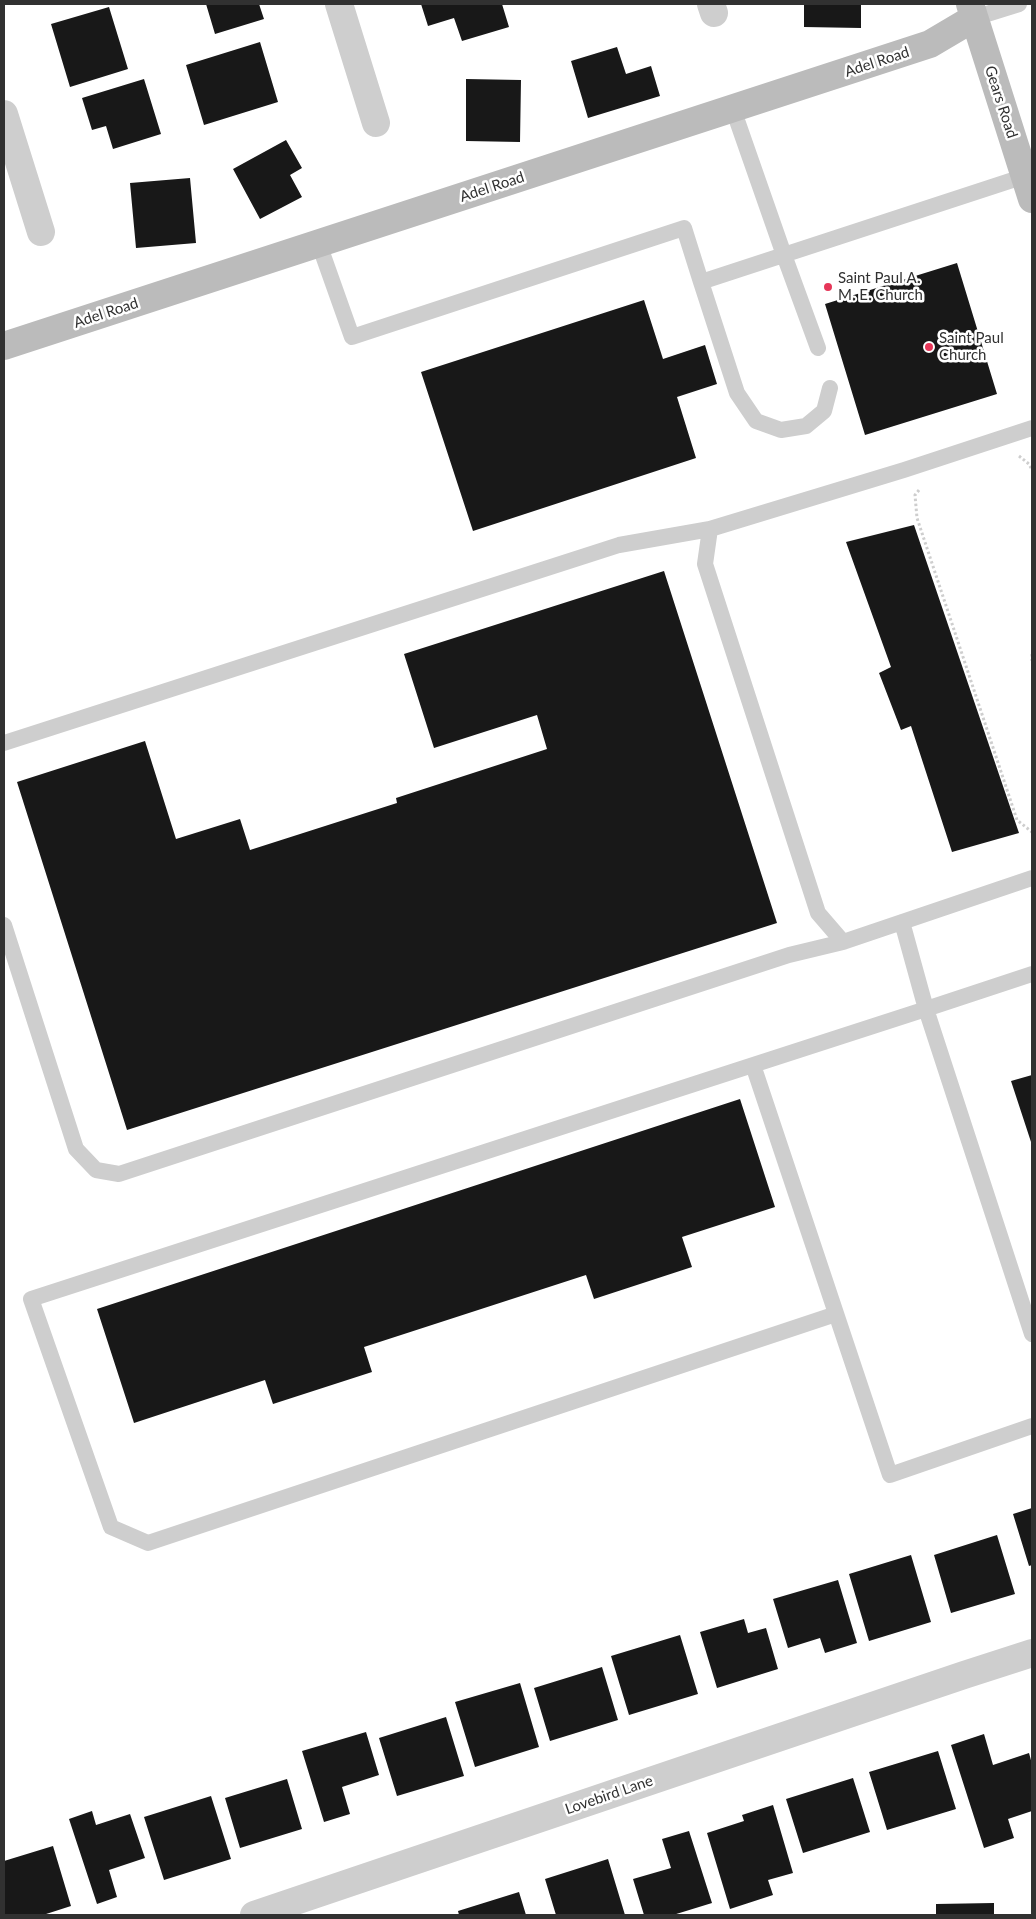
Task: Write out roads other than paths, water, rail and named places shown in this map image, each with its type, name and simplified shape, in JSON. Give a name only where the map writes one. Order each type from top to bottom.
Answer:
[{"type":"street","points":[[339,4],[376,123]]},
{"type":"street","name":"Adel Road","points":[[4,346],[930,44],[972,11]]},
{"type":"street","name":"Gears Road","points":[[972,11],[1029,188]]},
{"type":"street","points":[[4,114],[41,232]]},
{"type":"street","name":"Lovebird Lane","points":[[254,1915],[1032,1653]]},
{"type":"lane","points":[[972,11],[1019,4]]},
{"type":"lane","points":[[733,109],[818,348]]},
{"type":"lane","points":[[701,282],[784,255],[1029,188]]},
{"type":"lane","points":[[319,244],[352,337],[684,228],[737,393],[756,421],[780,430],[806,426],[824,411],[830,388]]},
{"type":"lane","points":[[4,743],[619,545],[710,529],[904,470],[1032,428]]},
{"type":"lane","points":[[710,529],[705,564],[711,583],[818,913],[843,942]]},
{"type":"lane","points":[[4,925],[76,1149],[96,1170],[119,1174],[789,955],[843,942],[1032,878]]},
{"type":"lane","points":[[902,922],[926,1008],[1032,1334]]},
{"type":"lane","points":[[836,1314],[148,1543],[111,1527],[31,1299],[1032,974]]},
{"type":"lane","points":[[753,1066],[890,1476],[1032,1426]]},
{"type":"place","name":"Saint Paul A. M. E. Church","points":[[828,287]]},
{"type":"place","name":"Saint Paul Church","points":[[929,347]]}]
